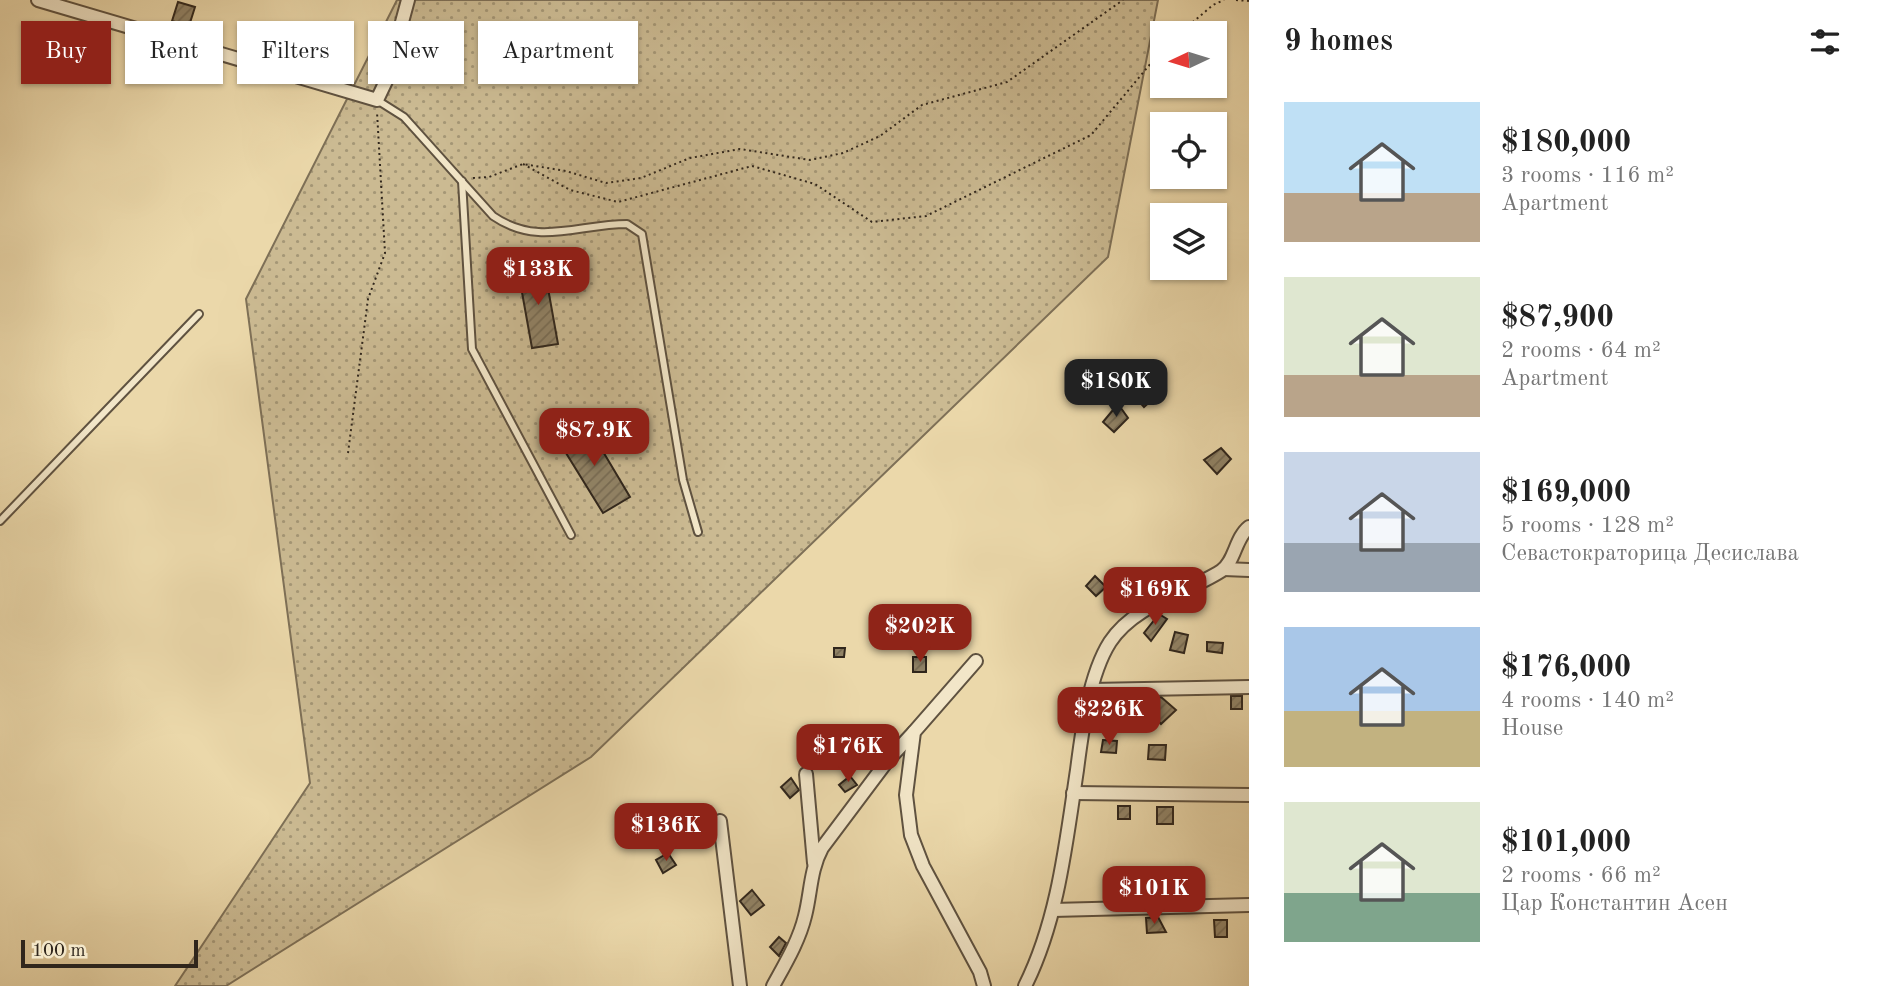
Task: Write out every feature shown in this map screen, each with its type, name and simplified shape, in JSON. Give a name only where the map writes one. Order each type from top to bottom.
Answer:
[{"type":"street","points":[[38,0],[377,100],[386,81],[408,0]]},
{"type":"street","points":[[1224,569],[1242,533],[1249,527]]},
{"type":"street","points":[[1025,986],[1042,953],[1053,910],[1092,690],[1110,643],[1128,622],[1224,569],[1249,570]]},
{"type":"street","points":[[814,863],[888,760],[976,661]]},
{"type":"street","points":[[1092,690],[1249,687]]},
{"type":"street","points":[[914,732],[906,795],[911,835],[923,866],[980,972],[984,986]]},
{"type":"street","points":[[773,986],[805,917],[814,863],[806,774]]},
{"type":"street","points":[[1073,793],[1249,795]]},
{"type":"street","points":[[720,821],[740,986]]},
{"type":"street","points":[[1053,910],[1249,905]]},
{"type":"lane","points":[[377,100],[404,117],[493,216],[519,230],[551,232],[627,224],[642,234],[683,480],[698,532]]},
{"type":"lane","points":[[461,179],[472,349],[571,535]]},
{"type":"lane","points":[[0,521],[198,314]]},
{"type":"path","points":[[461,179],[489,177],[523,164],[566,171],[606,183],[641,178],[690,158],[740,149],[810,160],[844,153],[880,136],[922,105],[1007,82],[1123,0]]},
{"type":"path","points":[[1194,21],[1213,5],[1224,0]]},
{"type":"path","points":[[1236,0],[1249,1]]},
{"type":"path","points":[[523,164],[570,190],[618,202],[752,166],[815,184],[872,222],[926,216],[1091,135],[1150,64]]},
{"type":"path","points":[[348,453],[368,299],[385,253],[377,100]]},
{"type":"shaded area","points":[[397,0],[1158,0],[1154,21],[1150,21],[1150,41],[1108,257],[591,757],[226,986],[175,986],[310,783],[246,299],[368,57],[368,84],[464,84],[464,21],[386,21]]},
{"type":"building","points":[[178,2],[195,7],[191,21],[172,21]]},
{"type":"building","points":[[544,266],[558,344],[532,348],[518,270]]},
{"type":"building","points":[[1146,390],[1154,398],[1144,407],[1137,399]]},
{"type":"building","points":[[1118,404],[1128,418],[1114,432],[1103,422]]},
{"type":"building","points":[[586,423],[630,497],[603,513],[558,440]]},
{"type":"building","points":[[1221,448],[1231,459],[1217,474],[1204,460]]},
{"type":"building","points":[[1095,576],[1106,587],[1096,596],[1086,586]]},
{"type":"building","points":[[1159,614],[1167,619],[1151,641],[1144,633]]},
{"type":"building","points":[[1175,632],[1188,635],[1184,653],[1170,650]]},
{"type":"building","points":[[1207,642],[1223,643],[1222,653],[1207,651]]},
{"type":"building","points":[[834,648],[845,648],[844,657],[834,657]]},
{"type":"building","points":[[913,657],[926,657],[926,672],[913,672]]},
{"type":"building","points":[[1231,696],[1242,696],[1242,709],[1231,709]]},
{"type":"building","points":[[1161,697],[1176,710],[1161,724],[1152,714],[1151,698]]},
{"type":"building","points":[[1103,740],[1117,741],[1116,753],[1101,752]]},
{"type":"building","points":[[1149,745],[1166,745],[1165,760],[1148,759]]},
{"type":"building","points":[[850,776],[857,785],[845,792],[839,785]]},
{"type":"building","points":[[791,778],[799,790],[790,798],[781,787]]},
{"type":"building","points":[[1118,806],[1130,806],[1130,819],[1118,819]]},
{"type":"building","points":[[1157,807],[1173,807],[1173,824],[1157,824]]},
{"type":"building","points":[[668,853],[676,865],[663,873],[656,860]]},
{"type":"building","points":[[752,890],[764,905],[751,915],[740,901]]},
{"type":"building","points":[[1158,917],[1166,932],[1147,933],[1146,918]]},
{"type":"building","points":[[1214,920],[1227,920],[1227,937],[1215,937]]},
{"type":"building","points":[[779,937],[786,943],[779,956],[770,947]]}]
